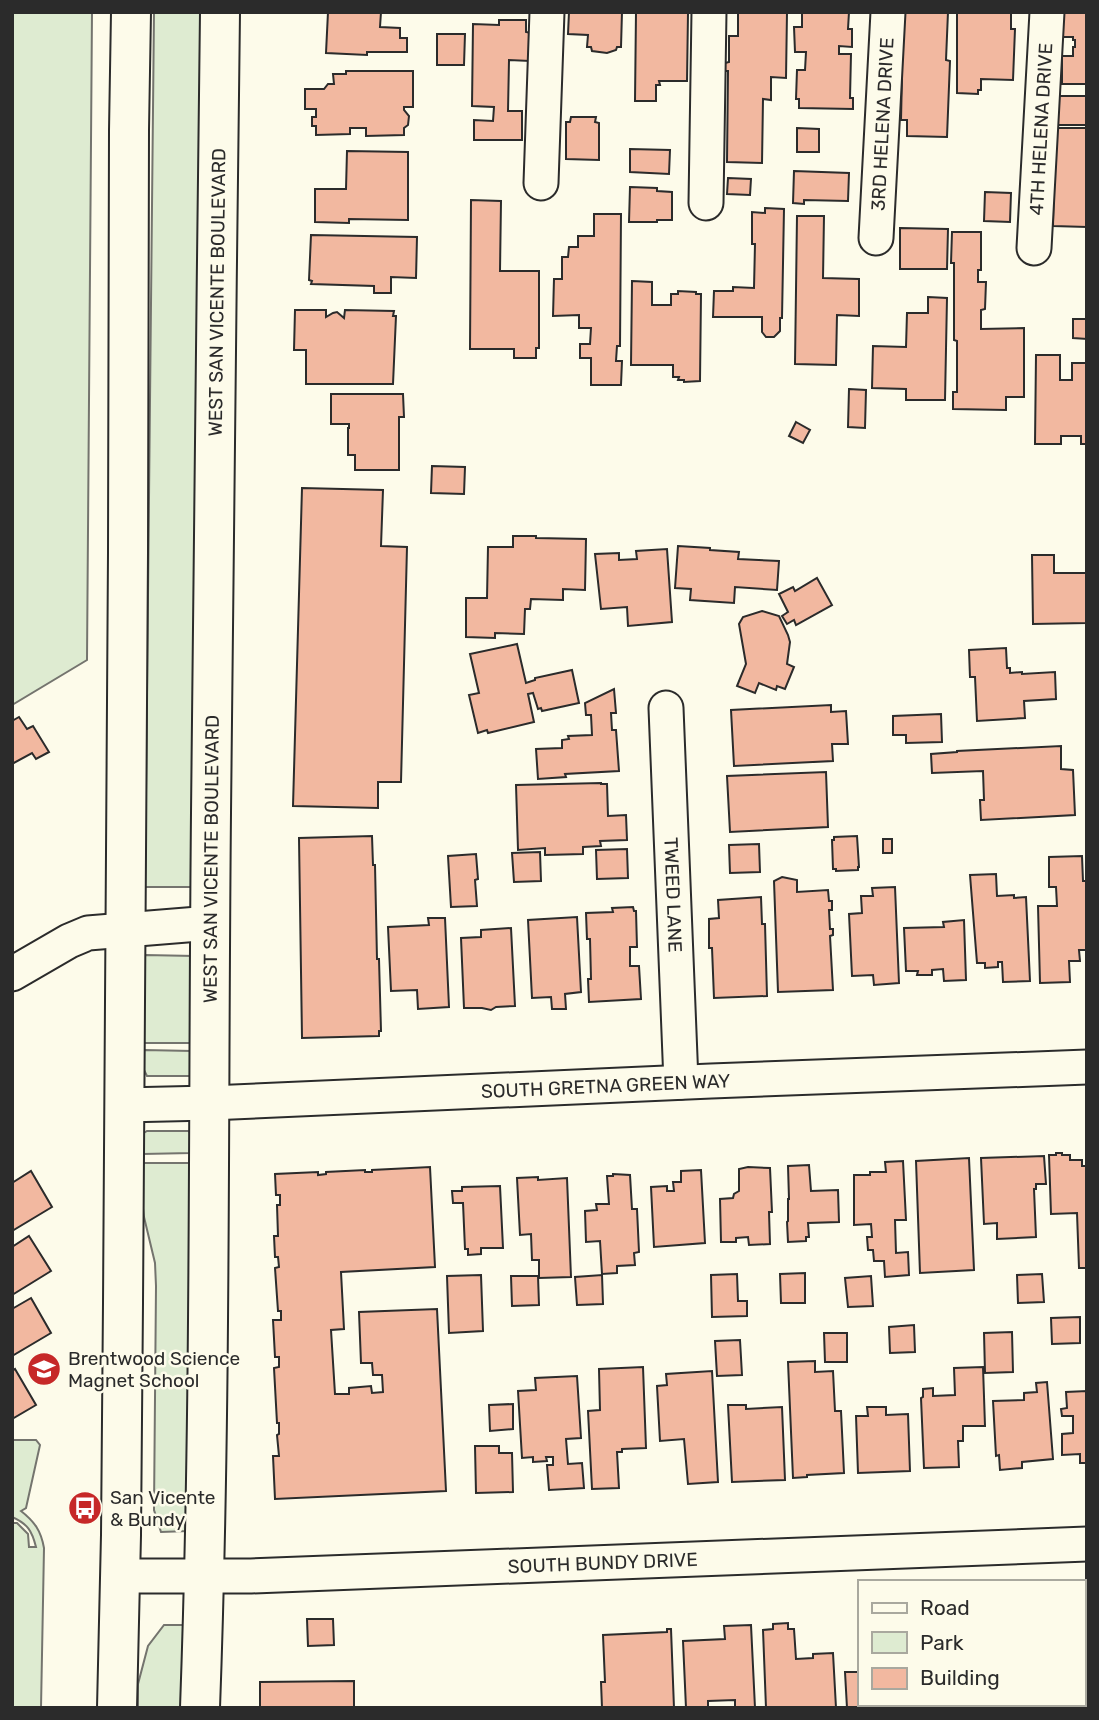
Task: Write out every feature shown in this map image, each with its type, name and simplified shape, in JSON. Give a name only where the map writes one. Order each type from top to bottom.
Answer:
[{"type":"main road","points":[[117,1708],[131,12]]},
{"type":"main road","name":"WEST SAN VICENTE BOULEVARD","points":[[200,1708],[205,1577],[220,12]]},
{"type":"street","points":[[541,183],[547,12]]},
{"type":"street","points":[[706,204],[709,12]]},
{"type":"street","name":"3RD HELENA DRIVE","points":[[876,238],[888,12]]},
{"type":"street","name":"4TH HELENA DRIVE","points":[[1034,248],[1047,12]]},
{"type":"street","name":"TWEED LANE","points":[[666,708],[681,1082]]},
{"type":"street","points":[[12,974],[88,933],[211,923]]},
{"type":"street","name":"SOUTH GRETNA GREEN WAY","points":[[123,1105],[1087,1067]]},
{"type":"street","name":"SOUTH BUNDY DRIVE","points":[[120,1576],[205,1577],[1087,1544]]},
{"type":"green space","points":[[12,12],[92,12],[87,660],[12,705]]},
{"type":"green space","points":[[154,12],[202,12],[194,887],[145,887]]},
{"type":"green space","points":[[145,955],[194,956],[192,1043],[143,1043]]},
{"type":"green space","points":[[144,1050],[192,1051],[191,1076],[147,1076],[144,1070]]},
{"type":"green space","points":[[147,1131],[189,1131],[192,1137],[191,1153],[143,1154],[142,1134]]},
{"type":"green space","points":[[143,1163],[192,1163],[188,1531],[161,1532],[154,1510],[156,1286],[155,1263],[142,1200]]},
{"type":"green space","points":[[12,1440],[36,1440],[40,1445],[26,1508],[21,1511],[37,1527],[44,1548],[41,1708],[12,1708],[12,1523],[17,1523],[28,1534],[29,1547],[36,1547],[28,1529],[12,1517]]},
{"type":"green space","points":[[164,1625],[187,1625],[187,1708],[138,1708],[138,1684],[148,1646]]},
{"type":"building","points":[[328,12],[381,12],[380,27],[400,28],[400,38],[407,38],[407,52],[367,52],[367,55],[326,53]]},
{"type":"building","points":[[569,12],[622,12],[621,47],[607,53],[592,51],[591,47],[587,47],[588,35],[568,34]]},
{"type":"building","points":[[636,12],[688,13],[687,81],[659,81],[660,85],[656,85],[656,101],[635,101]]},
{"type":"building","points":[[738,12],[787,12],[786,78],[771,77],[771,100],[763,99],[762,163],[727,162],[728,71],[725,71],[725,63],[729,62],[729,36],[738,36]]},
{"type":"building","points":[[802,12],[849,12],[848,29],[852,29],[852,47],[839,46],[839,54],[851,54],[850,98],[853,98],[853,109],[799,108],[799,99],[796,99],[797,70],[805,70],[806,52],[795,52],[794,27],[802,27]]},
{"type":"building","points":[[892,12],[948,12],[946,60],[950,61],[947,137],[907,136],[907,120],[901,120],[902,75],[889,74],[890,49],[903,49],[903,34]]},
{"type":"building","points":[[957,12],[1011,12],[1011,29],[1015,29],[1013,80],[981,79],[981,90],[978,90],[978,94],[957,93]]},
{"type":"building","points":[[1056,12],[1087,12],[1087,84],[1062,84],[1062,56],[1073,56],[1075,40],[1073,37],[1056,37]]},
{"type":"building","points":[[499,20],[526,20],[526,32],[531,33],[530,61],[509,60],[508,111],[522,111],[522,140],[474,140],[474,120],[493,121],[494,107],[472,106],[473,24],[499,25]]},
{"type":"building","points":[[437,34],[465,34],[464,65],[437,65]]},
{"type":"building","points":[[346,71],[413,71],[413,107],[404,107],[409,116],[404,135],[366,136],[366,128],[350,128],[350,134],[316,135],[312,117],[316,117],[316,109],[305,109],[305,89],[324,89],[328,84],[334,84],[333,74],[346,74]]},
{"type":"building","points":[[1058,96],[1087,96],[1087,125],[1058,125]]},
{"type":"building","points":[[571,117],[596,117],[595,122],[599,123],[599,160],[566,159],[566,122],[570,122]]},
{"type":"building","points":[[797,128],[819,129],[819,152],[797,152]]},
{"type":"building","points":[[1055,128],[1087,128],[1087,227],[1053,226]]},
{"type":"building","points":[[630,149],[670,150],[669,174],[630,172]]},
{"type":"building","points":[[347,151],[408,152],[408,220],[349,219],[349,223],[315,222],[315,189],[346,189]]},
{"type":"building","points":[[794,171],[849,173],[848,201],[804,200],[804,204],[793,203]]},
{"type":"building","points":[[728,178],[751,179],[750,195],[727,194]]},
{"type":"building","points":[[630,187],[657,188],[657,191],[672,192],[672,220],[629,222]]},
{"type":"building","points":[[985,192],[1011,193],[1010,222],[984,221]]},
{"type":"building","points":[[471,200],[501,201],[500,271],[539,271],[539,348],[536,348],[536,358],[514,358],[514,349],[470,349]]},
{"type":"building","points":[[765,208],[784,209],[782,318],[780,331],[774,337],[766,337],[762,332],[762,317],[713,317],[714,291],[733,291],[733,287],[754,288],[755,244],[752,244],[752,212],[765,213]]},
{"type":"building","points":[[594,214],[621,214],[620,346],[617,346],[616,361],[622,361],[621,385],[591,385],[591,358],[580,358],[580,344],[590,344],[591,328],[579,328],[579,315],[553,316],[554,279],[562,279],[562,257],[568,257],[569,247],[578,247],[578,236],[594,236]]},
{"type":"building","points":[[797,216],[824,216],[823,278],[859,279],[859,316],[837,315],[836,365],[795,364]]},
{"type":"building","points":[[900,228],[948,229],[947,269],[900,269]]},
{"type":"building","points":[[952,232],[981,232],[981,270],[978,270],[978,282],[986,282],[981,329],[1024,328],[1024,397],[1006,397],[1006,410],[953,409],[953,392],[957,392],[957,341],[954,340]]},
{"type":"building","points":[[311,235],[417,237],[416,278],[391,277],[391,293],[374,293],[374,286],[311,284]]},
{"type":"building","points":[[632,281],[652,282],[652,305],[671,305],[671,294],[678,294],[678,291],[701,294],[700,381],[678,380],[679,377],[673,377],[673,365],[631,365]]},
{"type":"building","points":[[928,297],[947,298],[945,400],[906,400],[906,389],[872,388],[873,346],[906,347],[907,313],[928,313]]},
{"type":"building","points":[[295,310],[326,310],[326,317],[337,312],[344,318],[345,310],[394,311],[393,384],[306,384],[306,350],[294,350]]},
{"type":"building","points":[[1073,319],[1087,319],[1087,339],[1073,338]]},
{"type":"building","points":[[1036,355],[1060,355],[1060,380],[1072,380],[1072,363],[1087,363],[1087,444],[1081,444],[1081,436],[1061,436],[1061,444],[1035,444]]},
{"type":"building","points":[[849,389],[866,390],[865,428],[848,427]]},
{"type":"building","points":[[331,394],[403,394],[404,417],[399,417],[399,470],[355,470],[355,455],[348,455],[349,424],[331,424]]},
{"type":"building","points":[[796,422],[810,430],[803,443],[789,436]]},
{"type":"building","points":[[432,466],[465,467],[464,494],[431,493]]},
{"type":"building","points":[[302,488],[383,490],[381,546],[407,547],[401,782],[378,782],[378,808],[293,806]]},
{"type":"building","points":[[513,536],[586,539],[585,590],[563,589],[563,600],[531,599],[530,609],[525,609],[524,634],[495,633],[495,638],[466,637],[466,598],[487,598],[488,547],[513,547]]},
{"type":"building","points":[[678,546],[739,552],[738,559],[779,561],[777,590],[735,587],[734,603],[690,600],[691,589],[675,588]]},
{"type":"building","points":[[667,549],[672,622],[628,626],[627,607],[601,609],[595,554],[619,553],[619,560],[637,559],[636,551]]},
{"type":"building","points":[[1032,555],[1054,555],[1054,573],[1087,573],[1087,623],[1033,624]]},
{"type":"building","points":[[817,578],[832,605],[796,625],[794,620],[787,624],[782,616],[788,612],[779,594],[793,587],[795,591]]},
{"type":"building","points":[[762,611],[779,616],[790,642],[787,664],[794,667],[785,689],[777,686],[776,690],[759,683],[755,693],[737,686],[746,664],[739,624],[743,617]]},
{"type":"building","points":[[517,644],[526,683],[535,678],[572,670],[579,703],[542,711],[541,708],[538,709],[533,693],[528,694],[534,722],[478,733],[469,695],[479,693],[470,654]]},
{"type":"building","points":[[1006,648],[1007,668],[1010,668],[1010,673],[1055,672],[1056,699],[1024,701],[1025,718],[977,721],[975,677],[970,677],[969,650]]},
{"type":"building","points":[[614,689],[616,713],[611,713],[612,730],[616,730],[619,771],[565,774],[566,777],[538,779],[536,749],[562,748],[562,740],[569,739],[568,736],[592,735],[591,715],[586,715],[585,703]]},
{"type":"building","points":[[831,705],[831,712],[846,711],[848,744],[832,744],[833,761],[734,766],[731,710]]},
{"type":"building","points":[[941,714],[942,742],[906,743],[906,735],[893,735],[893,716]]},
{"type":"building","points":[[19,717],[27,729],[33,726],[49,752],[36,759],[32,753],[12,764],[12,721]]},
{"type":"building","points":[[1061,746],[1061,769],[1073,770],[1075,815],[981,820],[980,800],[984,800],[983,771],[932,773],[931,754]]},
{"type":"building","points":[[826,772],[828,827],[730,832],[727,776]]},
{"type":"building","points":[[607,784],[608,816],[626,815],[627,840],[600,841],[601,846],[583,847],[583,854],[545,855],[545,848],[518,850],[516,785]]},
{"type":"building","points":[[372,836],[381,1031],[379,1036],[302,1038],[299,838]]},
{"type":"building","points":[[857,836],[858,870],[836,871],[833,869],[832,840],[834,837]]},
{"type":"building","points":[[883,839],[892,839],[892,853],[883,853]]},
{"type":"building","points":[[759,844],[760,872],[730,873],[729,845]]},
{"type":"building","points":[[627,849],[628,878],[597,879],[596,850]]},
{"type":"building","points":[[540,852],[541,881],[514,882],[512,853]]},
{"type":"building","points":[[476,854],[477,906],[451,907],[448,856]]},
{"type":"building","points":[[1082,856],[1083,881],[1087,881],[1087,950],[1079,950],[1080,961],[1069,961],[1070,982],[1040,983],[1038,906],[1057,906],[1056,887],[1049,887],[1049,857]]},
{"type":"building","points":[[996,874],[997,896],[1026,897],[1030,981],[1003,982],[1002,962],[998,962],[998,967],[985,968],[985,963],[977,963],[970,875]]},
{"type":"building","points":[[782,877],[797,880],[797,892],[828,890],[829,901],[832,901],[832,910],[829,910],[830,929],[833,929],[833,935],[830,936],[833,990],[778,992],[774,881]]},
{"type":"building","points":[[895,887],[899,983],[874,985],[873,975],[852,976],[849,914],[862,913],[861,896],[873,896],[872,888]]},
{"type":"building","points":[[761,897],[762,924],[765,924],[767,996],[714,998],[709,919],[719,918],[718,900]]},
{"type":"building","points":[[633,907],[636,911],[637,947],[630,947],[630,966],[639,966],[641,999],[589,1002],[590,939],[587,939],[586,913],[613,912],[612,908]]},
{"type":"building","points":[[577,917],[581,992],[565,994],[566,1009],[552,1009],[551,997],[532,998],[528,920]]},
{"type":"building","points":[[428,918],[445,918],[449,1007],[418,1009],[417,990],[391,991],[388,927],[429,925]]},
{"type":"building","points":[[964,920],[966,980],[944,981],[943,969],[932,970],[932,975],[917,975],[918,971],[906,971],[904,928],[944,927],[943,922]]},
{"type":"building","points":[[511,928],[515,1006],[496,1007],[491,1010],[464,1008],[461,938],[481,937],[481,930]]},
{"type":"building","points":[[1049,1155],[1070,1155],[1070,1160],[1082,1160],[1082,1166],[1087,1166],[1087,1268],[1079,1268],[1077,1213],[1051,1214]]},
{"type":"building","points":[[1044,1156],[1046,1184],[1036,1184],[1034,1189],[1036,1237],[997,1239],[997,1223],[984,1224],[981,1158]]},
{"type":"building","points":[[969,1158],[974,1270],[920,1273],[916,1161]]},
{"type":"building","points":[[903,1161],[906,1220],[895,1220],[896,1253],[908,1252],[909,1275],[885,1277],[884,1261],[874,1261],[873,1250],[868,1250],[867,1237],[872,1237],[871,1224],[854,1225],[854,1175],[886,1172],[885,1162]]},
{"type":"building","points":[[809,1165],[811,1191],[838,1190],[839,1222],[808,1223],[809,1237],[806,1237],[806,1241],[788,1242],[788,1166]]},
{"type":"building","points":[[430,1167],[435,1267],[341,1272],[344,1329],[331,1330],[335,1394],[349,1394],[349,1388],[371,1386],[372,1393],[383,1392],[382,1375],[373,1375],[372,1363],[361,1363],[359,1312],[437,1309],[446,1491],[275,1499],[273,1456],[279,1456],[279,1423],[274,1368],[279,1367],[279,1357],[275,1357],[273,1320],[281,1320],[281,1311],[278,1311],[275,1268],[279,1267],[278,1257],[275,1257],[274,1236],[278,1236],[277,1205],[280,1205],[280,1195],[276,1195],[275,1174],[318,1172],[318,1175],[326,1172],[372,1172]]},
{"type":"building","points":[[770,1168],[770,1244],[749,1245],[748,1237],[736,1238],[736,1242],[721,1242],[720,1199],[733,1198],[739,1191],[739,1169]]},
{"type":"building","points":[[701,1170],[705,1243],[654,1247],[651,1187],[667,1186],[667,1191],[674,1191],[673,1182],[681,1182],[681,1171]]},
{"type":"building","points":[[31,1171],[52,1207],[12,1231],[12,1183]]},
{"type":"building","points":[[630,1175],[632,1209],[637,1209],[639,1252],[634,1253],[635,1265],[617,1266],[617,1273],[602,1274],[600,1241],[586,1242],[585,1211],[597,1210],[596,1204],[609,1204],[607,1176]]},
{"type":"building","points":[[538,1177],[538,1180],[567,1178],[571,1277],[539,1278],[539,1260],[532,1260],[531,1234],[520,1235],[517,1178]]},
{"type":"building","points":[[500,1186],[503,1248],[481,1248],[481,1254],[468,1255],[468,1249],[465,1249],[463,1203],[453,1203],[452,1191],[462,1191],[462,1187]]},
{"type":"building","points":[[29,1236],[51,1271],[12,1295],[12,1247]]},
{"type":"building","points":[[805,1273],[805,1303],[781,1303],[780,1274]]},
{"type":"building","points":[[737,1274],[738,1301],[747,1301],[747,1316],[712,1317],[711,1275]]},
{"type":"building","points":[[1042,1274],[1044,1302],[1018,1303],[1017,1275]]},
{"type":"building","points":[[481,1275],[483,1331],[449,1333],[447,1276]]},
{"type":"building","points":[[602,1275],[603,1304],[577,1305],[575,1277]]},
{"type":"building","points":[[511,1276],[538,1276],[539,1305],[512,1306]]},
{"type":"building","points":[[871,1276],[873,1306],[848,1307],[845,1278]]},
{"type":"building","points":[[31,1298],[51,1333],[12,1356],[12,1309]]},
{"type":"building","points":[[1080,1317],[1080,1343],[1052,1344],[1051,1318]]},
{"type":"building","points":[[914,1325],[915,1352],[890,1353],[889,1327]]},
{"type":"building","points":[[1012,1332],[1013,1372],[985,1373],[984,1333]]},
{"type":"building","points":[[824,1333],[847,1333],[847,1362],[825,1362]]},
{"type":"building","points":[[740,1340],[742,1375],[717,1376],[715,1341]]},
{"type":"building","points":[[815,1361],[815,1372],[833,1371],[835,1411],[841,1411],[844,1473],[793,1478],[788,1362]]},
{"type":"building","points":[[643,1367],[646,1448],[622,1449],[622,1452],[617,1452],[619,1488],[592,1489],[588,1411],[600,1410],[599,1369]]},
{"type":"building","points":[[983,1367],[985,1426],[963,1426],[963,1441],[958,1441],[959,1467],[924,1468],[921,1398],[923,1389],[933,1388],[933,1396],[955,1395],[954,1368]]},
{"type":"building","points":[[15,1369],[36,1405],[12,1419],[12,1371]]},
{"type":"building","points":[[712,1371],[718,1482],[688,1484],[684,1439],[660,1441],[657,1386],[667,1385],[666,1374]]},
{"type":"building","points":[[577,1376],[581,1438],[566,1439],[568,1464],[582,1463],[584,1488],[549,1490],[547,1465],[553,1465],[553,1457],[546,1457],[547,1461],[533,1462],[533,1457],[522,1458],[518,1391],[536,1390],[535,1378]]},
{"type":"building","points":[[1047,1382],[1053,1459],[1022,1462],[1022,1468],[1000,1470],[999,1455],[996,1456],[993,1401],[1024,1400],[1024,1393],[1037,1392],[1036,1383]]},
{"type":"building","points":[[1087,1391],[1087,1463],[1080,1463],[1080,1454],[1062,1455],[1062,1434],[1073,1433],[1073,1416],[1062,1416],[1061,1409],[1067,1408],[1066,1392]]},
{"type":"building","points":[[513,1404],[513,1429],[490,1431],[489,1405]]},
{"type":"building","points":[[728,1405],[746,1405],[746,1409],[782,1407],[785,1480],[732,1482]]},
{"type":"building","points":[[867,1407],[886,1407],[886,1415],[908,1414],[910,1471],[858,1473],[856,1416],[868,1416]]},
{"type":"building","points":[[475,1446],[499,1446],[499,1453],[512,1453],[513,1492],[476,1493]]},
{"type":"building","points":[[307,1619],[333,1619],[334,1645],[308,1646]]},
{"type":"building","points":[[788,1623],[788,1629],[794,1629],[796,1659],[813,1658],[813,1654],[833,1653],[836,1708],[766,1708],[763,1630],[773,1629],[773,1624]]},
{"type":"building","points":[[751,1625],[755,1708],[735,1708],[735,1700],[708,1701],[708,1708],[686,1708],[683,1641],[725,1639],[724,1626]]},
{"type":"building","points":[[667,1629],[671,1629],[674,1708],[602,1708],[601,1682],[605,1682],[603,1635],[667,1632]]},
{"type":"building","points":[[845,1672],[858,1672],[858,1706],[917,1706],[917,1708],[847,1708]]},
{"type":"building","points":[[354,1681],[354,1708],[260,1707],[260,1682]]},
{"type":"place","name":"Brentwood Science Magnet School","points":[[44,1369]]},
{"type":"place","name":"San Vicente & Bundy","points":[[85,1508]]}]
